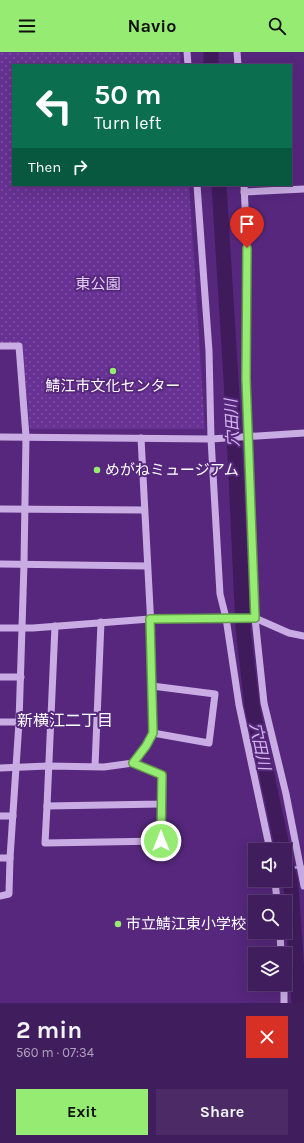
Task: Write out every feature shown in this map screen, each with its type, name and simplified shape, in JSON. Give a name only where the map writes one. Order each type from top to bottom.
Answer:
[{"type":"street","points":[[187,52],[188,64]]},
{"type":"street","points":[[237,52],[238,64]]},
{"type":"street","points":[[197,186],[209,351],[211,439],[220,594],[227,618],[239,705],[269,843]]},
{"type":"street","points":[[304,189],[244,188],[247,248],[246,379],[249,436],[253,618],[264,703],[286,794],[304,886]]},
{"type":"street","points":[[0,346],[19,346],[26,436],[23,627],[9,894],[0,896]]},
{"type":"street","points":[[0,437],[26,436],[211,439],[304,432]]},
{"type":"street","points":[[133,763],[146,746],[153,733],[150,619],[141,438]]},
{"type":"street","points":[[0,509],[144,510]]},
{"type":"street","points":[[0,564],[147,566]]},
{"type":"street","points":[[0,628],[55,626],[150,619],[253,618],[289,633],[304,636]]},
{"type":"street","points":[[95,766],[101,622]]},
{"type":"street","points":[[0,768],[48,766],[104,766],[133,763],[162,775],[161,841],[45,843],[48,766],[55,626]]},
{"type":"street","points":[[0,677],[21,677]]},
{"type":"street","points":[[152,686],[215,694],[209,747],[153,733]]},
{"type":"street","points":[[0,722],[18,722]]},
{"type":"street","points":[[47,806],[161,804]]},
{"type":"street","points":[[0,816],[13,816]]},
{"type":"street","points":[[0,858],[10,858]]},
{"type":"street","points":[[284,991],[284,1003]]},
{"type":"green space","name":"東公園","points":[[0,52],[180,52],[181,64],[12,64],[12,186],[189,186],[205,429],[30,429],[22,346],[0,345]]},
{"type":"waterway","name":"穴田川","points":[[211,52],[211,64]]},
{"type":"waterway","name":"穴田川","points":[[219,186],[233,412],[243,628],[252,706],[281,843]]},
{"type":"waterway","points":[[292,868],[304,867]]},
{"type":"waterway","name":"穴田川","points":[[291,887],[299,1003]]},
{"type":"place","name":"鯖江市文化センター","points":[[113,371]]},
{"type":"place","name":"めがねミュージアム","points":[[97,470]]},
{"type":"place","name":"市立鯖江東小学校","points":[[118,924]]},
{"type":"district","name":"新横江二丁目","points":[[65,720]]},
{"type":"route","points":[[161,841],[162,775],[133,763],[146,746],[153,733],[150,619],[255,618],[246,379],[247,248]]}]
